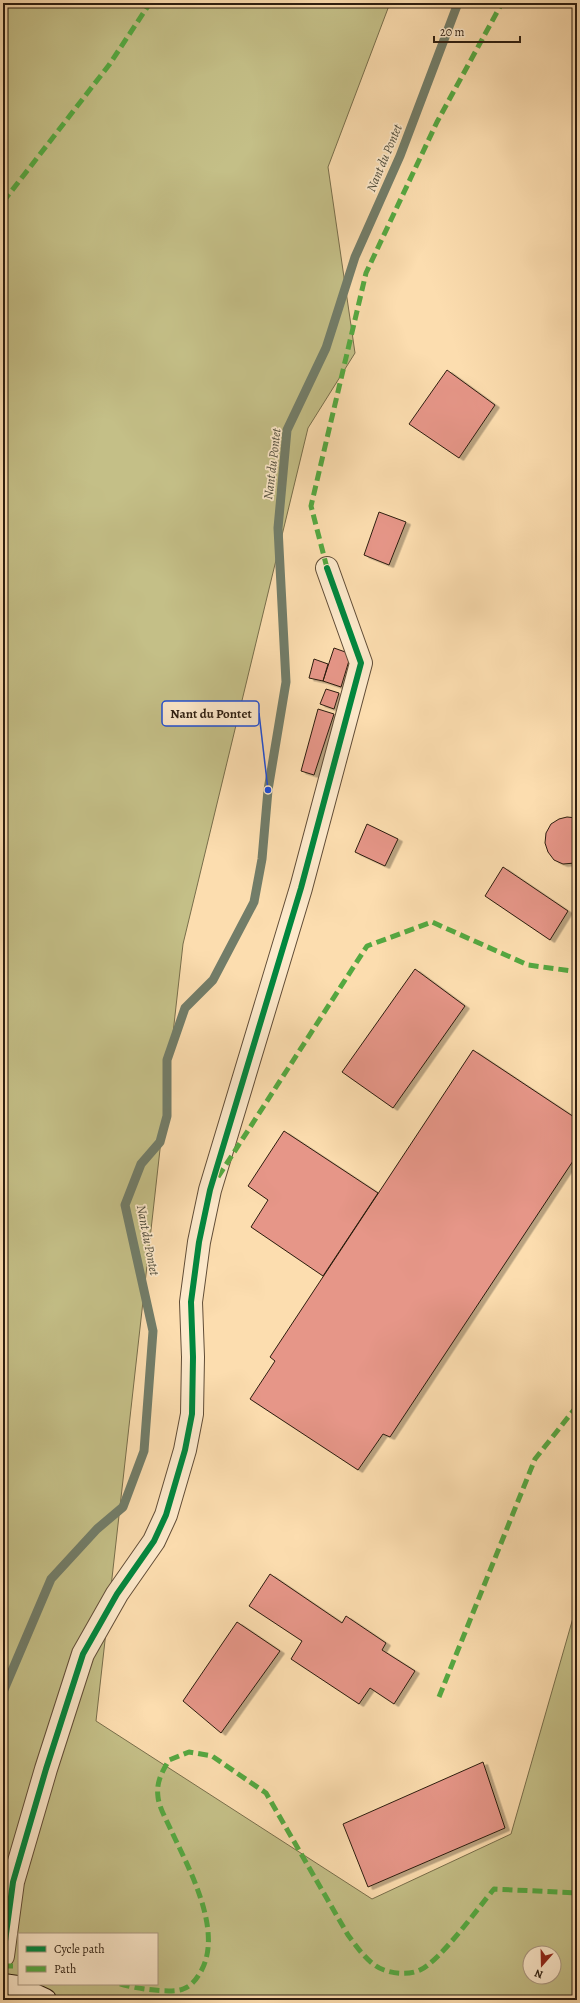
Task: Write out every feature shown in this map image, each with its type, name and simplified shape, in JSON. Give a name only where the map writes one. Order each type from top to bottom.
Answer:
[{"type":"street","points":[[3,1956],[13,1882],[46,1768],[83,1654],[117,1594],[154,1541],[166,1515],[185,1450],[192,1414],[193,1357],[191,1302],[199,1242],[210,1190],[301,888],[361,663],[328,568]]},
{"type":"street","points":[[3,1985],[17,1987],[44,2000]]},
{"type":"shaded area","points":[[3,3],[390,3],[328,167],[355,353],[308,428],[183,944],[96,1721],[372,1899],[511,1834],[577,1604],[577,2000],[3,2000]]},
{"type":"building","points":[[447,370],[495,405],[459,458],[409,424]]},
{"type":"building","points":[[379,512],[406,522],[389,565],[364,555]]},
{"type":"building","points":[[334,648],[351,654],[341,687],[323,681]]},
{"type":"building","points":[[314,659],[328,664],[323,681],[309,678]]},
{"type":"building","points":[[326,689],[339,693],[334,709],[320,704]]},
{"type":"building","points":[[318,709],[334,714],[314,775],[301,771]]},
{"type":"building","points":[[577,774],[577,801],[573,787]]},
{"type":"building","points":[[567,817],[577,818],[577,862],[563,864],[554,860],[548,852],[545,843],[546,833],[551,824],[559,819]]},
{"type":"building","points":[[367,824],[398,839],[385,866],[355,852]]},
{"type":"building","points":[[503,867],[568,911],[550,940],[485,896]]},
{"type":"building","points":[[415,969],[465,1006],[393,1108],[342,1072]]},
{"type":"building","points":[[473,1050],[577,1119],[577,1155],[390,1437],[383,1434],[358,1470],[250,1399],[275,1361],[270,1357]]},
{"type":"building","points":[[284,1131],[378,1193],[323,1276],[251,1227],[268,1200],[248,1186]]},
{"type":"building","points":[[270,1574],[342,1623],[346,1616],[386,1643],[382,1650],[415,1671],[394,1704],[370,1688],[359,1704],[291,1659],[302,1641],[249,1606]]},
{"type":"building","points":[[237,1622],[280,1651],[221,1733],[183,1701]]},
{"type":"building","points":[[483,1762],[505,1828],[368,1887],[343,1824]]},
{"type":"waterway","name":"Nant du Pontet","points":[[3,1692],[51,1579],[97,1529],[123,1507],[144,1451],[153,1331],[125,1205],[141,1164],[160,1142],[167,1116],[167,1060],[185,1008],[213,980],[254,902],[262,859],[268,790],[286,682],[278,528],[287,430],[326,348],[355,257],[400,156],[458,3]]},
{"type":"marked path","points":[[3,202],[109,65],[150,3]]},
{"type":"marked path","points":[[327,568],[311,506],[366,273],[437,122],[502,3]]},
{"type":"marked path","points":[[218,1177],[367,946],[432,922],[528,965],[572,971],[577,968]]},
{"type":"marked path","points":[[439,1697],[535,1459],[577,1406]]},
{"type":"marked path","points":[[124,1985],[161,1991],[186,1988],[191,1985],[200,1973],[207,1957],[208,1939],[206,1919],[201,1900],[186,1861],[163,1813],[158,1797],[159,1782],[169,1760],[189,1752],[212,1756],[266,1793],[348,1935],[368,1960],[384,1970],[397,1973],[416,1972],[428,1965],[469,1921],[494,1889],[577,1893]]},
{"type":"marked path","points":[[3,1966],[18,1966]]},
{"type":"marked path","points":[[3,1990],[9,2000]]},
{"type":"cycle path","points":[[3,1956],[13,1882],[46,1769],[83,1654],[117,1594],[154,1541],[166,1515],[185,1450],[192,1414],[193,1357],[191,1302],[199,1242],[210,1190],[301,888],[361,663],[327,568]]},
{"type":"place","name":"Nant du Pontet","points":[[268,790]]}]
